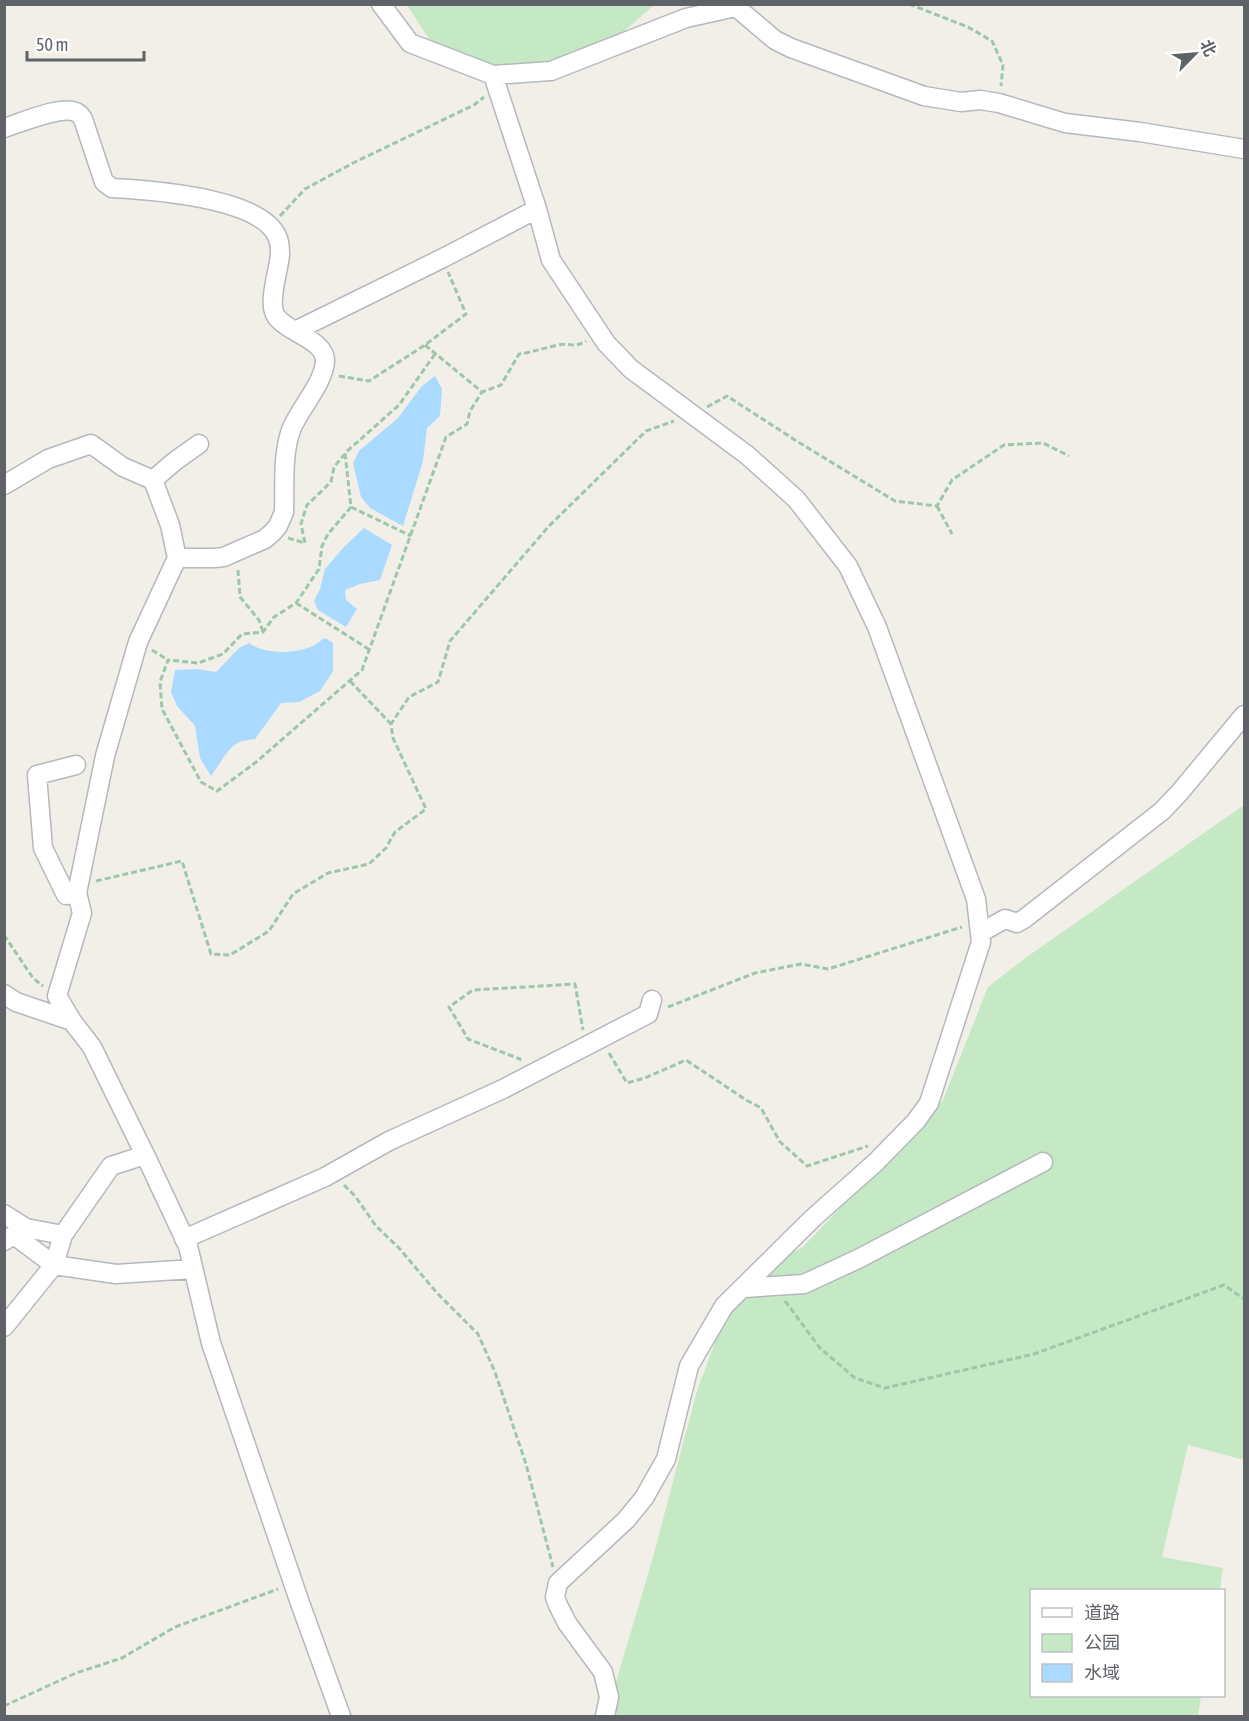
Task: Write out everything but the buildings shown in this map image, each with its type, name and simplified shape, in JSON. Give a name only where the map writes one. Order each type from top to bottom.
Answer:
[{"type":"street","points":[[381,4],[410,43],[495,81],[551,71],[686,18],[736,7],[775,40],[791,48],[924,96],[960,102],[980,100],[999,103],[1065,123],[1140,132],[1245,149]]},
{"type":"street","points":[[495,81],[537,209],[551,260],[606,343],[632,369],[747,455],[796,499],[848,566],[877,627],[976,899],[981,942],[929,1103],[916,1121],[876,1162],[813,1218],[724,1306],[689,1366],[666,1459],[644,1498],[626,1520],[558,1583],[555,1597],[567,1623],[603,1672],[609,1697],[605,1716]]},
{"type":"street","points":[[4,128],[57,112],[67,110],[76,112],[84,119],[104,182],[108,186],[167,192],[218,202],[257,216],[277,235],[280,255],[273,297],[274,313],[280,322],[317,345],[325,361],[322,374],[294,421],[290,432],[286,459],[284,512],[278,526],[265,539],[224,557],[177,558]]},
{"type":"street","points":[[295,331],[537,209]]},
{"type":"street","points":[[4,485],[48,459],[91,444],[123,467],[153,480],[170,525],[177,558],[138,642],[105,756],[78,889],[82,913],[57,996],[92,1047],[184,1239],[211,1343],[341,1716]]},
{"type":"street","points":[[153,480],[199,444]]},
{"type":"street","points":[[979,927],[1005,919],[1017,923],[1024,919],[1162,811],[1245,715]]},
{"type":"street","points":[[76,765],[37,775],[43,848],[66,895],[78,889]]},
{"type":"street","points":[[4,994],[16,1002],[72,1021]]},
{"type":"street","points":[[184,1239],[332,1173],[389,1141],[528,1076],[593,1043],[650,1007]]},
{"type":"street","points":[[4,1327],[54,1265],[63,1235],[111,1166],[145,1155]]},
{"type":"street","points":[[744,1288],[804,1284],[858,1259],[1042,1162]]},
{"type":"street","points":[[4,1214],[26,1228],[63,1235]]},
{"type":"street","points":[[4,1241],[14,1235],[54,1265],[116,1274],[193,1269]]},
{"type":"path","points":[[909,4],[968,27],[992,41],[1003,65],[999,103]]},
{"type":"path","points":[[271,227],[305,189],[352,163],[474,105],[495,81]]},
{"type":"path","points":[[322,374],[369,381],[425,345],[466,314],[443,258]]},
{"type":"path","points":[[345,453],[351,507],[328,534],[322,546],[319,568],[296,603],[274,617],[263,632],[242,634],[223,654],[198,663],[168,660],[160,682],[162,709],[201,782],[217,791],[255,763],[362,670],[446,437],[467,424],[470,411],[482,392],[501,385],[519,354],[560,344],[578,346],[599,333]]},
{"type":"path","points":[[425,345],[482,392]]},
{"type":"path","points":[[273,532],[305,543],[301,524],[308,505],[331,482],[334,467],[345,453],[399,405],[435,354]]},
{"type":"path","points":[[391,724],[409,698],[438,682],[450,641],[549,526],[646,431],[693,415],[727,396],[895,501],[937,506]]},
{"type":"path","points":[[937,506],[952,480],[1005,445],[1043,443],[1069,456]]},
{"type":"path","points":[[937,506],[952,534]]},
{"type":"path","points":[[351,507],[411,536]]},
{"type":"path","points":[[235,552],[240,597],[259,620],[263,632]]},
{"type":"path","points":[[296,603],[370,650]]},
{"type":"path","points":[[78,889],[182,861],[211,954],[230,955],[269,931],[293,894],[328,873],[369,864],[386,848],[395,832],[426,809],[393,738],[391,724],[350,681]]},
{"type":"path","points":[[650,1007],[755,974],[801,964],[828,969],[979,927]]},
{"type":"path","points":[[4,935],[33,978],[57,996]]},
{"type":"path","points":[[528,1076],[520,1059],[468,1039],[449,1008],[473,990],[575,984],[593,1043],[627,1083],[645,1078],[686,1060],[760,1108],[780,1142],[807,1166],[871,1145]]},
{"type":"path","points":[[332,1173],[355,1196],[376,1226],[478,1334],[495,1372],[525,1464],[558,1583]]},
{"type":"path","points":[[782,1297],[820,1348],[855,1378],[885,1388],[1034,1354],[1224,1285],[1245,1299]]},
{"type":"path","points":[[4,1706],[76,1673],[122,1658],[174,1628],[294,1584]]},
{"type":"green space","points":[[407,5],[654,5],[605,48],[495,80],[431,42]]},
{"type":"green space","points":[[1244,805],[1244,1460],[1188,1445],[1162,1557],[1223,1568],[1220,1589],[1030,1589],[1030,1697],[1201,1697],[1198,1716],[606,1716],[653,1557],[697,1391],[737,1283],[803,1247],[943,1100],[988,987],[1024,959]]},
{"type":"water","points":[[435,376],[442,389],[440,416],[427,428],[423,461],[403,526],[370,508],[361,497],[353,463],[359,451],[398,418],[422,386]]},
{"type":"water","points":[[364,528],[392,545],[380,580],[345,590],[346,600],[357,609],[346,627],[318,610],[314,601],[325,569]]},
{"type":"water","points":[[325,638],[333,643],[333,671],[320,691],[299,702],[281,703],[255,739],[236,744],[211,776],[200,758],[195,726],[177,706],[171,692],[175,670],[197,669],[216,672],[239,648],[249,643],[263,650],[289,652],[306,649]]}]
